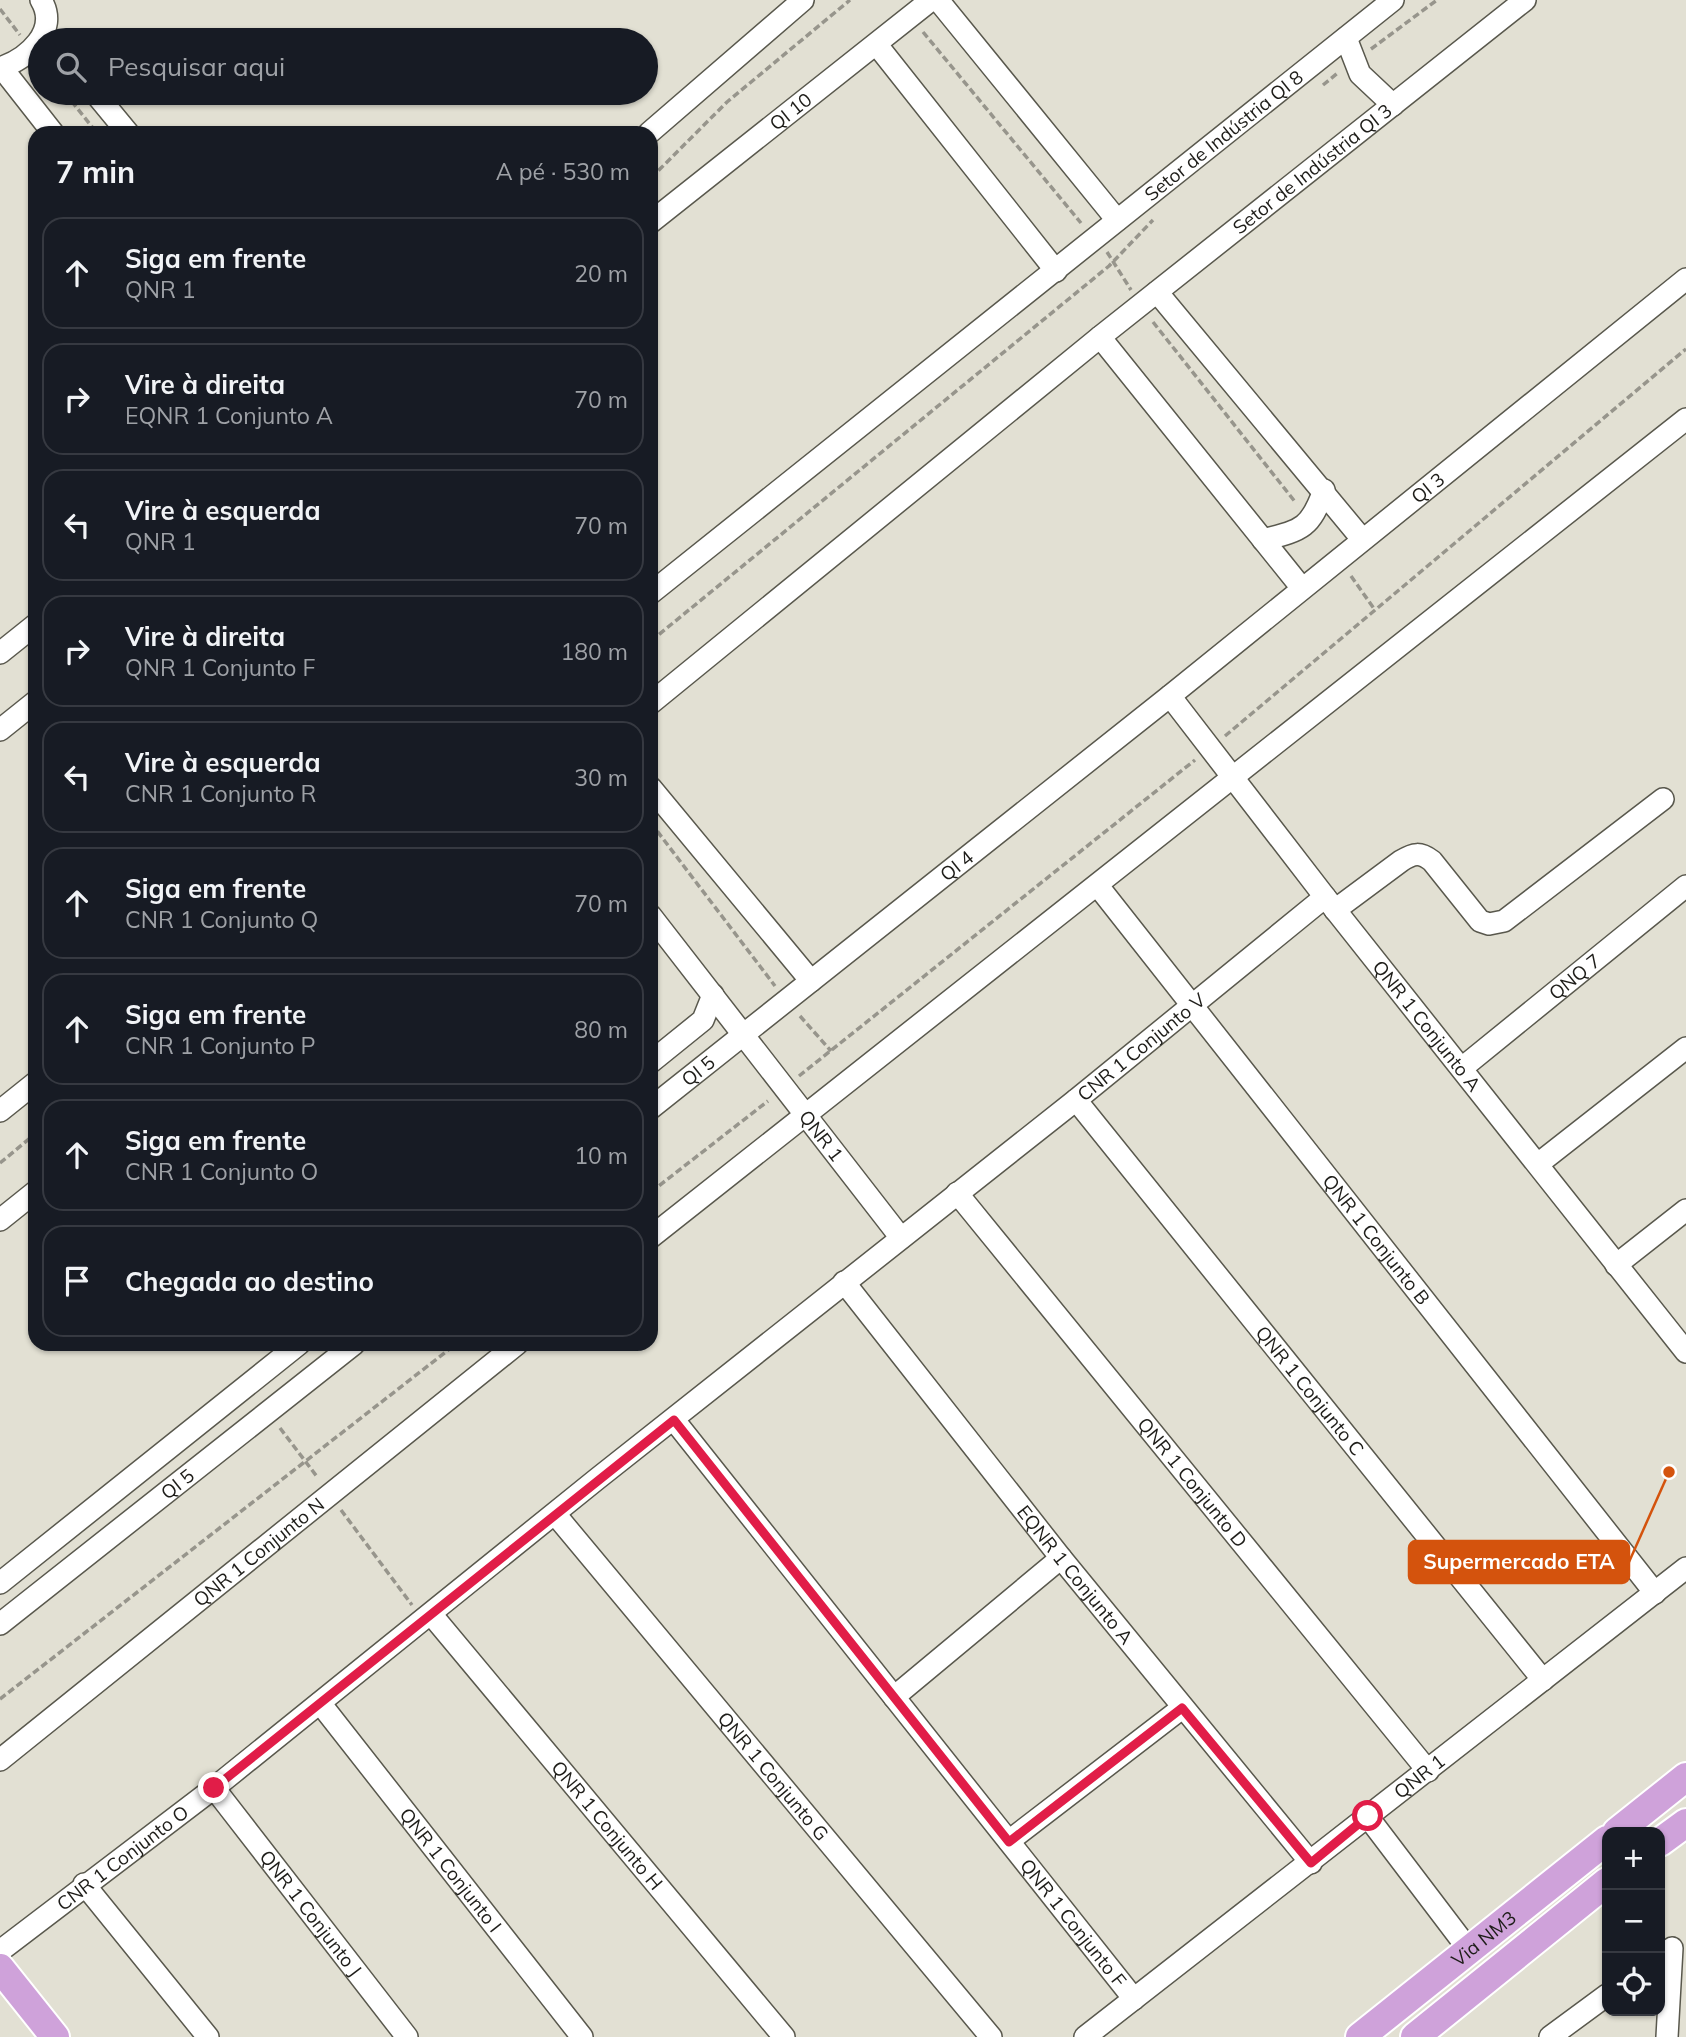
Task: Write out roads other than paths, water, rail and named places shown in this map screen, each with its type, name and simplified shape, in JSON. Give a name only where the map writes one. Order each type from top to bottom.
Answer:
[{"type":"main road","points":[[1623,1827],[1686,1777]]},
{"type":"main road","points":[[1665,1838],[1686,1823]]},
{"type":"main road","name":"Via NM3","points":[[1360,2037],[1602,1844]]},
{"type":"main road","name":"Via NM3","points":[[1422,2035],[1453,2006],[1602,1886]]},
{"type":"main road","points":[[0,1968],[55,2037]]},
{"type":"main road","points":[[1453,2006],[1457,2037]]},
{"type":"street","points":[[657,126],[803,0]]},
{"type":"street","name":"QI 10","points":[[658,217],[931,0]]},
{"type":"street","points":[[938,0],[1117,220]]},
{"type":"street","name":"Setor de Indústria QI 8","points":[[658,587],[1393,0]]},
{"type":"street","name":"Setor de Indústria QI 3","points":[[658,697],[1100,337],[1525,0]]},
{"type":"street","points":[[46,2],[48,28]]},
{"type":"street","points":[[1346,38],[1360,74],[1393,105]]},
{"type":"street","points":[[877,45],[1056,271]]},
{"type":"street","points":[[28,54],[1,68],[28,102]]},
{"type":"street","points":[[31,105],[47,126]]},
{"type":"street","points":[[105,105],[122,126]]},
{"type":"street","name":"QI 3","points":[[1170,696],[1301,587],[1686,279]]},
{"type":"street","points":[[1157,292],[1362,539]]},
{"type":"street","points":[[1100,337],[1301,587]]},
{"type":"street","points":[[658,1231],[1233,780],[1686,419]]},
{"type":"street","points":[[1263,540],[1296,531],[1315,517],[1324,490]]},
{"type":"street","points":[[0,653],[28,631]]},
{"type":"street","name":"QNR 1 Conjunto A","points":[[1170,696],[1233,780],[1686,1353]]},
{"type":"street","name":"QI 4","points":[[744,1035],[1170,696]]},
{"type":"street","points":[[0,730],[28,708]]},
{"type":"street","points":[[658,796],[811,981]]},
{"type":"street","name":"CNR 1 Conjunto V","points":[[957,1194],[1191,1006],[1330,903],[1412,854],[1422,853],[1432,861],[1480,921],[1489,924],[1504,921],[1663,799]]},
{"type":"street","name":"QNR 1 Conjunto B","points":[[1098,886],[1655,1593]]},
{"type":"street","name":"QNQ 7","points":[[1462,1068],[1686,886]]},
{"type":"street","name":"QNR 1","points":[[658,925],[901,1238]]},
{"type":"street","points":[[658,1056],[703,1020],[713,995]]},
{"type":"street","name":"QI 5","points":[[658,1103],[744,1035]]},
{"type":"street","points":[[1538,1164],[1686,1048]]},
{"type":"street","points":[[0,1111],[28,1089]]},
{"type":"street","name":"QNR 1 Conjunto C","points":[[1076,1100],[1543,1680]]},
{"type":"street","points":[[844,1282],[957,1194]]},
{"type":"street","name":"QNR 1 Conjunto D","points":[[957,1194],[1428,1771]]},
{"type":"street","points":[[0,1220],[28,1198]]},
{"type":"street","points":[[1616,1265],[1686,1210]]},
{"type":"street","name":"CNR 1 Conjunto O","points":[[0,1951],[84,1884],[214,1788],[844,1282]]},
{"type":"street","name":"EQNR 1 Conjunto A","points":[[844,1282],[1061,1558],[1311,1863]]},
{"type":"street","points":[[0,1583],[290,1351]]},
{"type":"street","name":"QI 5","points":[[0,1624],[345,1351]]},
{"type":"street","name":"QNR 1 Conjunto N","points":[[0,1759],[508,1351]]},
{"type":"street","name":"QNR 1 Conjunto F","points":[[674,1420],[1134,1999]]},
{"type":"street","name":"QNR 1 Conjunto G","points":[[555,1514],[991,2037]]},
{"type":"street","points":[[894,1697],[1061,1558]]},
{"type":"street","name":"QNR 1","points":[[1085,2037],[1686,1569]]},
{"type":"street","name":"QNR 1 Conjunto H","points":[[427,1617],[783,2037]]},
{"type":"street","name":"QNR 1 Conjunto I","points":[[320,1703],[582,2037]]},
{"type":"street","points":[[1009,1842],[1182,1708]]},
{"type":"street","name":"QNR 1 Conjunto J","points":[[214,1788],[407,2037]]},
{"type":"street","points":[[1368,1816],[1469,1951]]},
{"type":"street","points":[[84,1884],[208,2037]]},
{"type":"street","points":[[1667,2037],[1672,1948]]},
{"type":"street","points":[[1550,2037],[1602,1999]]},
{"type":"place","name":"Supermercado ETA","points":[[1669,1472]]}]
